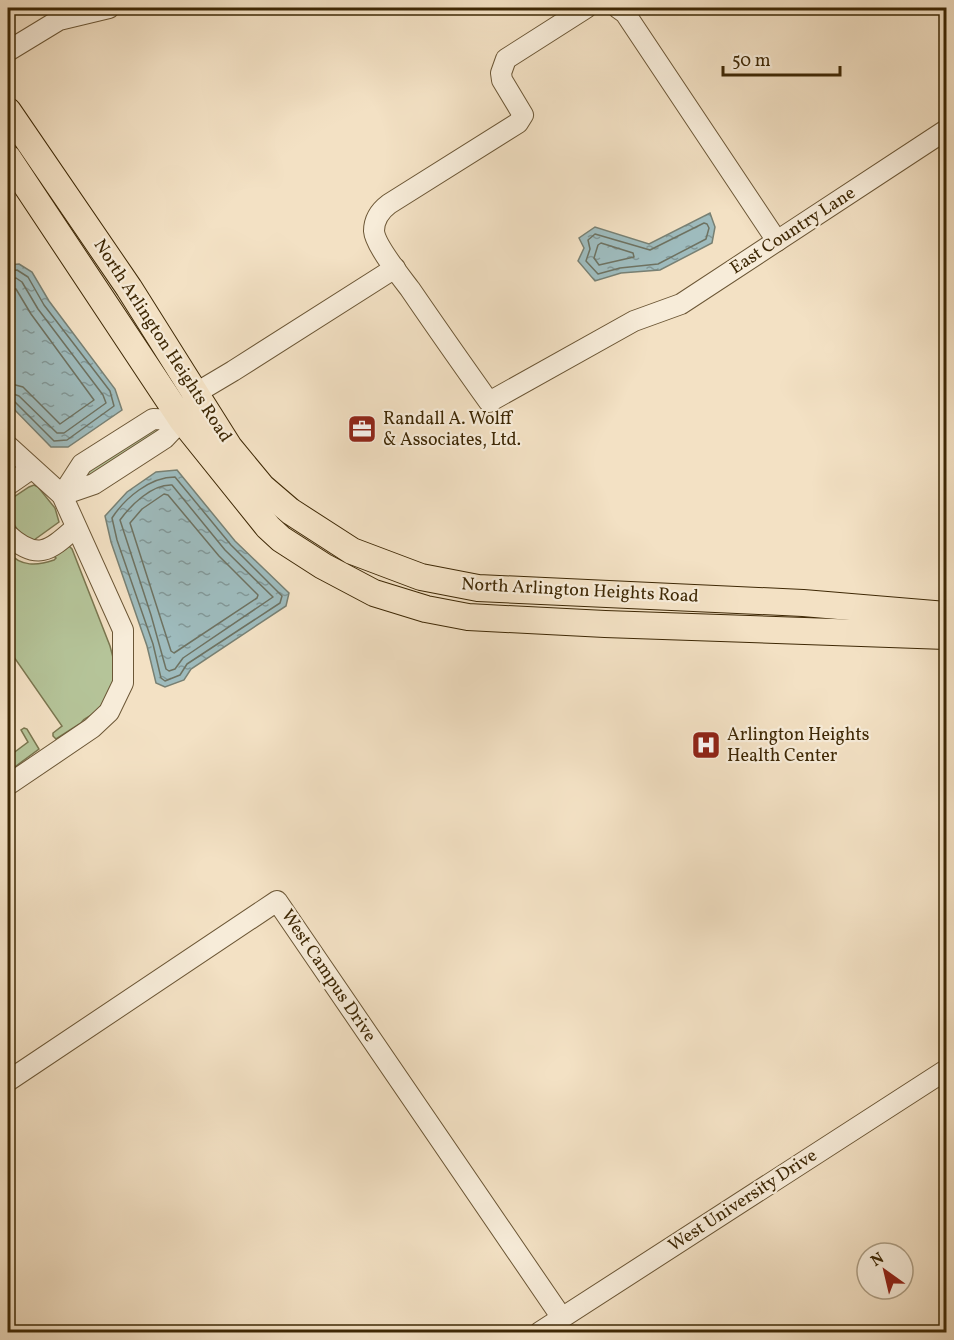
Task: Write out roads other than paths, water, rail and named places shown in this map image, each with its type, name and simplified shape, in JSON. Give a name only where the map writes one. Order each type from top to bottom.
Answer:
[{"type":"main road","name":"North Arlington Heights Road","points":[[8,111],[129,288],[230,447],[262,487],[290,511],[352,551],[421,577],[478,588],[803,603],[946,615]]},
{"type":"main road","name":"North Arlington Heights Road","points":[[8,158],[182,420],[268,527],[281,539],[323,566],[375,593],[426,609],[468,617],[501,620],[946,636]]},
{"type":"street","points":[[8,51],[58,20],[109,8]]},
{"type":"street","points":[[62,495],[94,484],[165,438],[182,420],[196,393],[395,268],[376,238],[374,229],[382,210],[519,123],[523,115],[502,80],[501,73],[506,59],[586,8]]},
{"type":"street","points":[[618,8],[625,13],[777,241]]},
{"type":"street","name":"East Country Lane","points":[[395,268],[489,402],[634,321],[681,304],[946,130]]},
{"type":"street","points":[[8,446],[62,495],[123,630],[123,683],[109,712],[92,728],[8,785]]},
{"type":"street","points":[[8,485],[31,469]]},
{"type":"street","points":[[8,535],[19,545],[34,550],[51,549],[75,528]]},
{"type":"street","name":"West Campus Drive","points":[[8,1082],[277,901],[562,1318]]},
{"type":"street","name":"West University Drive","points":[[540,1332],[946,1072]]},
{"type":"water","points":[[710,213],[715,227],[712,243],[660,270],[621,273],[595,281],[578,261],[584,248],[579,238],[595,227],[649,244]]},
{"type":"water","points":[[19,264],[32,272],[49,301],[115,389],[122,410],[68,447],[51,447],[8,403],[8,265]]},
{"type":"water","points":[[177,470],[235,541],[289,593],[286,606],[191,669],[184,680],[165,687],[156,683],[147,646],[111,542],[105,516],[127,492],[156,472]]},
{"type":"place","name":"Randall A. Wolff & Associates, Ltd.","points":[[362,429]]},
{"type":"place","name":"Arlington Heights Health Center","points":[[706,745]]}]
